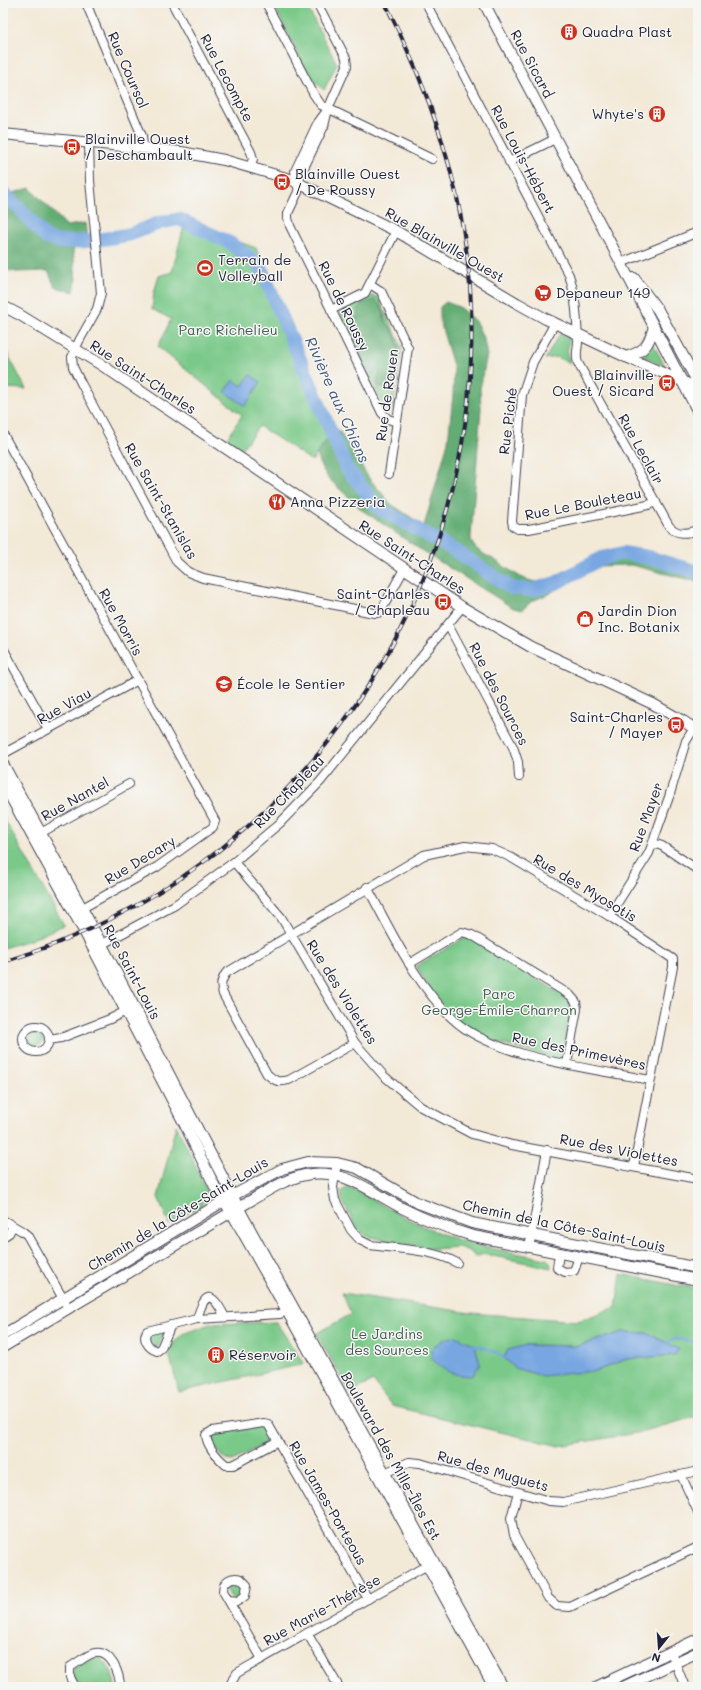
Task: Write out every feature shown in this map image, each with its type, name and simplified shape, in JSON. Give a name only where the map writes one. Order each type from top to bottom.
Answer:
[{"type":"street","name":"Rue Coursol","points":[[86,3],[142,136],[143,147]]},
{"type":"street","name":"Rue Lecompte","points":[[172,3],[252,152],[253,159],[250,167]]},
{"type":"street","points":[[266,3],[313,93],[321,105],[432,159]]},
{"type":"street","name":"Rue de Roussy","points":[[317,3],[347,63],[344,75],[328,109],[318,124],[294,171],[298,185],[288,213],[289,222],[382,413],[388,420],[397,422]]},
{"type":"street","name":"Rue Louis-Hébert","points":[[426,3],[569,275],[573,290],[577,334]]},
{"type":"street","name":"Rue Sicard","points":[[484,3],[698,412]]},
{"type":"street","name":"Rue Blainville Ouest","points":[[3,134],[143,147],[200,155],[250,167],[298,185],[396,231],[517,303],[555,323],[626,357],[698,388]]},
{"type":"street","points":[[509,162],[555,139]]},
{"type":"street","points":[[75,349],[95,313],[100,300],[97,244],[90,181],[89,142]]},
{"type":"street","points":[[331,310],[363,294],[370,284],[396,231]]},
{"type":"street","points":[[621,263],[698,232]]},
{"type":"street","name":"Rue Sicard","points":[[621,263],[658,310],[698,383]]},
{"type":"street","name":"Rue de Rouen","points":[[370,284],[381,291],[407,345],[408,356],[389,474]]},
{"type":"street","name":"Rue Saint-Charles","points":[[3,306],[75,349],[265,474],[404,569],[462,606],[526,644],[653,704],[697,727]]},
{"type":"street","name":"Rue Piché","points":[[514,527],[512,521],[522,394],[530,369],[555,323]]},
{"type":"street","points":[[626,357],[642,351],[648,343],[654,328]]},
{"type":"street","name":"Rue Leclair","points":[[577,334],[576,354],[578,363],[670,526],[675,531],[682,534],[698,530]]},
{"type":"street","name":"Rue Saint-Stanislas","points":[[75,349],[72,362],[76,374],[175,558],[188,572],[216,581],[376,613],[384,606],[404,569]]},
{"type":"street","name":"Rue Morris","points":[[3,434],[215,823]]},
{"type":"street","name":"Rue Le Bouleteau","points":[[514,527],[522,530],[648,505],[656,502]]},
{"type":"street","name":"Rue Chapleau","points":[[98,947],[175,905],[234,862],[280,823],[320,782],[462,606]]},
{"type":"street","name":"Rue des Sources","points":[[448,625],[513,747],[518,762],[519,777]]},
{"type":"street","points":[[3,648],[48,729]]},
{"type":"street","name":"Rue Viau","points":[[3,754],[138,680]]},
{"type":"street","name":"Rue Mayer","points":[[609,916],[649,853],[686,741],[697,727]]},
{"type":"street","name":"Rue Saint-Louis","points":[[3,764],[36,835]]},
{"type":"street","name":"Rue Saint-Louis","points":[[3,783],[36,835],[98,947],[228,1198]]},
{"type":"street","name":"Rue Nantel","points":[[36,835],[129,784]]},
{"type":"street","name":"Rue Decary","points":[[78,911],[157,867],[211,828],[215,823]]},
{"type":"street","points":[[653,843],[662,846],[698,870]]},
{"type":"street","name":"Rue des Myosotis","points":[[355,1043],[289,1080],[281,1082],[275,1081],[267,1074],[223,994],[220,987],[222,980],[226,973],[367,887],[424,855],[465,846],[492,849],[510,857],[609,916],[672,959],[673,967],[634,1166]]},
{"type":"street","name":"Rue des Violettes","points":[[234,862],[281,917],[355,1043],[384,1076],[421,1107],[446,1122],[472,1134],[512,1145],[547,1150],[698,1179]]},
{"type":"street","name":"Rue des Primevères","points":[[367,887],[409,964],[440,1007],[454,1020],[480,1038],[512,1051],[567,1064],[650,1080]]},
{"type":"street","points":[[409,964],[462,932],[472,935],[570,995],[576,1002],[577,1009],[567,1064]]},
{"type":"street","points":[[49,1040],[61,1038],[130,1009]]},
{"type":"street","points":[[529,1248],[547,1150]]},
{"type":"street","name":"Chemin de la Côte-Saint-Louis","points":[[3,1347],[228,1198],[269,1176],[294,1165],[315,1161],[337,1163],[357,1168],[406,1196],[446,1215],[482,1226],[698,1268]]},
{"type":"street","points":[[337,1163],[332,1187],[335,1200],[351,1230],[360,1240],[370,1245],[434,1254],[448,1258],[457,1263]]},
{"type":"street","name":"Chemin de la Côte-Saint-Louis","points":[[3,1335],[66,1304],[235,1209],[294,1178],[311,1174],[335,1175],[347,1178],[360,1183],[398,1206],[441,1225],[473,1236],[698,1280]]},
{"type":"street","name":"Boulevard des Mille-Îles Est","points":[[228,1198],[430,1563],[503,1687]]},
{"type":"street","points":[[3,1220],[27,1235],[66,1304]]},
{"type":"street","points":[[3,1237],[9,1233],[13,1226]]},
{"type":"street","name":"Chemin de la Côte-Saint-Louis","points":[[559,1254],[557,1268],[565,1272],[574,1271],[579,1257]]},
{"type":"street","points":[[197,1319],[201,1304],[204,1299],[208,1298],[212,1298],[217,1302],[225,1316]]},
{"type":"street","points":[[171,1325],[197,1319],[225,1316],[278,1314],[290,1310]]},
{"type":"street","name":"Rue James-Porteous","points":[[278,1442],[233,1465],[226,1465],[216,1455],[206,1440],[206,1435],[212,1431],[264,1423],[268,1424],[368,1599]]},
{"type":"street","name":"Rue des Muguets","points":[[381,1475],[409,1462],[549,1502],[563,1502],[698,1471]]},
{"type":"street","points":[[681,1475],[698,1512]]},
{"type":"street","points":[[518,1492],[511,1518],[514,1535],[548,1598],[557,1606],[570,1607],[698,1547]]},
{"type":"street","name":"Boulevard des Mille-Îles Est","points":[[430,1563],[494,1687]]},
{"type":"street","name":"Rue Marie-Thérèse","points":[[232,1687],[231,1683],[237,1673],[430,1563]]},
{"type":"street","points":[[229,1600],[262,1659]]},
{"type":"street","points":[[308,1633],[339,1687]]},
{"type":"street","points":[[596,1687],[698,1640]]},
{"type":"street","points":[[75,1687],[70,1677],[70,1667],[94,1652],[105,1653],[110,1659],[120,1679],[120,1687]]},
{"type":"street","points":[[671,1652],[685,1687]]},
{"type":"street","points":[[623,1687],[698,1652]]},
{"type":"green space","points":[[273,3],[305,3],[337,64],[324,90],[308,75]]},
{"type":"green space","points":[[30,188],[67,226],[85,223],[88,245],[73,248],[76,281],[74,292],[55,287],[48,271],[16,272],[3,269],[3,189],[13,193]]},
{"type":"green space","name":"Parc Richelieu","points":[[185,222],[256,248],[333,431],[312,461],[259,426],[241,450],[226,440],[242,415],[158,347],[171,319],[152,309],[154,292],[159,276],[172,272]]},
{"type":"green space","points":[[372,296],[378,297],[402,347],[393,407],[389,412],[386,410],[340,316],[341,311]],"holes":[[[378,305],[383,309],[385,320],[394,334],[399,347],[399,361],[394,389],[389,390],[377,384],[380,372],[378,370],[373,375],[371,373],[352,338],[352,325],[358,316]]]},
{"type":"green space","points":[[375,300],[383,309],[384,319],[394,333],[399,350],[399,358],[392,390],[378,386],[377,384],[380,372],[378,370],[373,375],[371,373],[351,334],[353,322],[358,318],[358,309],[361,304]]},
{"type":"green space","points":[[446,302],[459,307],[476,322],[484,340],[487,355],[480,389],[481,408],[471,536],[471,540],[475,547],[515,574],[527,580],[539,582],[546,582],[559,577],[583,562],[599,555],[628,549],[641,549],[698,567],[698,582],[631,565],[597,566],[584,570],[549,594],[532,601],[522,610],[513,608],[418,548],[362,510],[328,478],[319,463],[317,454],[333,431],[340,432],[369,478],[391,504],[424,526],[448,442],[453,395],[454,369],[440,321],[440,307]]},
{"type":"green space","points":[[561,334],[566,338],[567,336],[569,339],[567,355],[570,364],[557,357],[545,359]]},
{"type":"green space","points":[[653,344],[665,366],[642,356]]},
{"type":"green space","points":[[3,345],[26,389],[3,388]]},
{"type":"green space","points":[[3,817],[64,925],[30,940],[3,948]]},
{"type":"green space","name":"Parc George-Émile-Charron","points":[[468,936],[574,1002],[565,1061],[480,1038],[440,1007],[416,966]]},
{"type":"green space","points":[[36,1032],[41,1034],[43,1039],[41,1044],[36,1046],[31,1044],[29,1039],[31,1034]]},
{"type":"green space","points":[[176,1125],[208,1192],[202,1205],[169,1224],[158,1197]]},
{"type":"green space","points":[[347,1187],[354,1189],[406,1218],[434,1231],[472,1244],[546,1259],[550,1262],[551,1268],[484,1254],[475,1257],[471,1252],[459,1247],[432,1249],[365,1236],[357,1229],[341,1199],[341,1192]]},
{"type":"green space","name":"Le Jardins des Sources","points":[[621,1274],[680,1286],[698,1288],[698,1416],[637,1433],[559,1446],[392,1406],[373,1381],[349,1393],[341,1376],[316,1334],[351,1314],[342,1293],[471,1313],[578,1321],[616,1307]],"holes":[[[623,1332],[647,1333],[675,1355],[627,1359],[596,1371],[525,1345],[578,1346]]]},
{"type":"green space","points":[[276,1322],[304,1364],[179,1392],[168,1350],[182,1334],[210,1324]]},
{"type":"green space","points":[[167,1329],[157,1348],[146,1339],[148,1333]]},
{"type":"green space","points":[[263,1426],[273,1439],[233,1461],[226,1460],[221,1456],[213,1443],[215,1434]]},
{"type":"green space","points":[[232,1580],[244,1583],[244,1596],[232,1599],[225,1588]]},
{"type":"green space","points":[[93,1657],[100,1657],[106,1663],[113,1675],[115,1687],[78,1687],[73,1675],[74,1668]]},
{"type":"water","points":[[250,375],[261,382],[245,406],[225,392],[233,380],[242,386]]},
{"type":"water","points":[[623,1332],[647,1333],[679,1349],[675,1355],[627,1359],[596,1371],[542,1376],[515,1368],[504,1358],[508,1350],[526,1345],[578,1346]]},
{"type":"water","points":[[456,1336],[475,1345],[480,1363],[473,1376],[455,1374],[445,1370],[440,1367],[431,1357],[433,1347],[445,1339]]},
{"type":"waterway","name":"Rivière aux Chiens","points":[[3,193],[20,209],[46,238],[60,242],[90,241],[131,234],[159,223],[179,219],[230,243],[260,266],[347,469],[379,508],[459,553],[511,588],[532,590],[556,583],[602,558],[623,553],[647,557],[698,572]]},
{"type":"waterway","points":[[667,1342],[676,1339],[698,1342]]},
{"type":"waterway","points":[[475,1345],[496,1352],[504,1358]]},
{"type":"railway","points":[[3,962],[109,920],[203,862],[286,790],[355,706],[409,611],[447,509],[468,400],[470,286],[460,212],[442,140],[416,70],[385,3]]},
{"type":"place","name":"Quadra Plast","points":[[569,32]]},
{"type":"place","name":"Whyte's","points":[[657,114]]},
{"type":"place","name":"Blainville Ouest / Deschambault","points":[[72,147]]},
{"type":"place","name":"Blainville Ouest / De Roussy","points":[[282,182]]},
{"type":"place","name":"Terrain de Volleyball","points":[[205,268]]},
{"type":"place","name":"Depaneur 149","points":[[543,293]]},
{"type":"place","name":"Blainville Ouest / Sicard","points":[[667,383]]},
{"type":"place","name":"Anna Pizzeria","points":[[277,502]]},
{"type":"place","name":"Saint-Charles / Chapleau","points":[[443,602]]},
{"type":"place","name":"Jardin Dion Inc. Botanix","points":[[585,619]]},
{"type":"place","name":"École le Sentier","points":[[224,684]]},
{"type":"place","name":"Saint-Charles / Mayer","points":[[676,725]]},
{"type":"place","name":"Réservoir","points":[[216,1355]]}]
